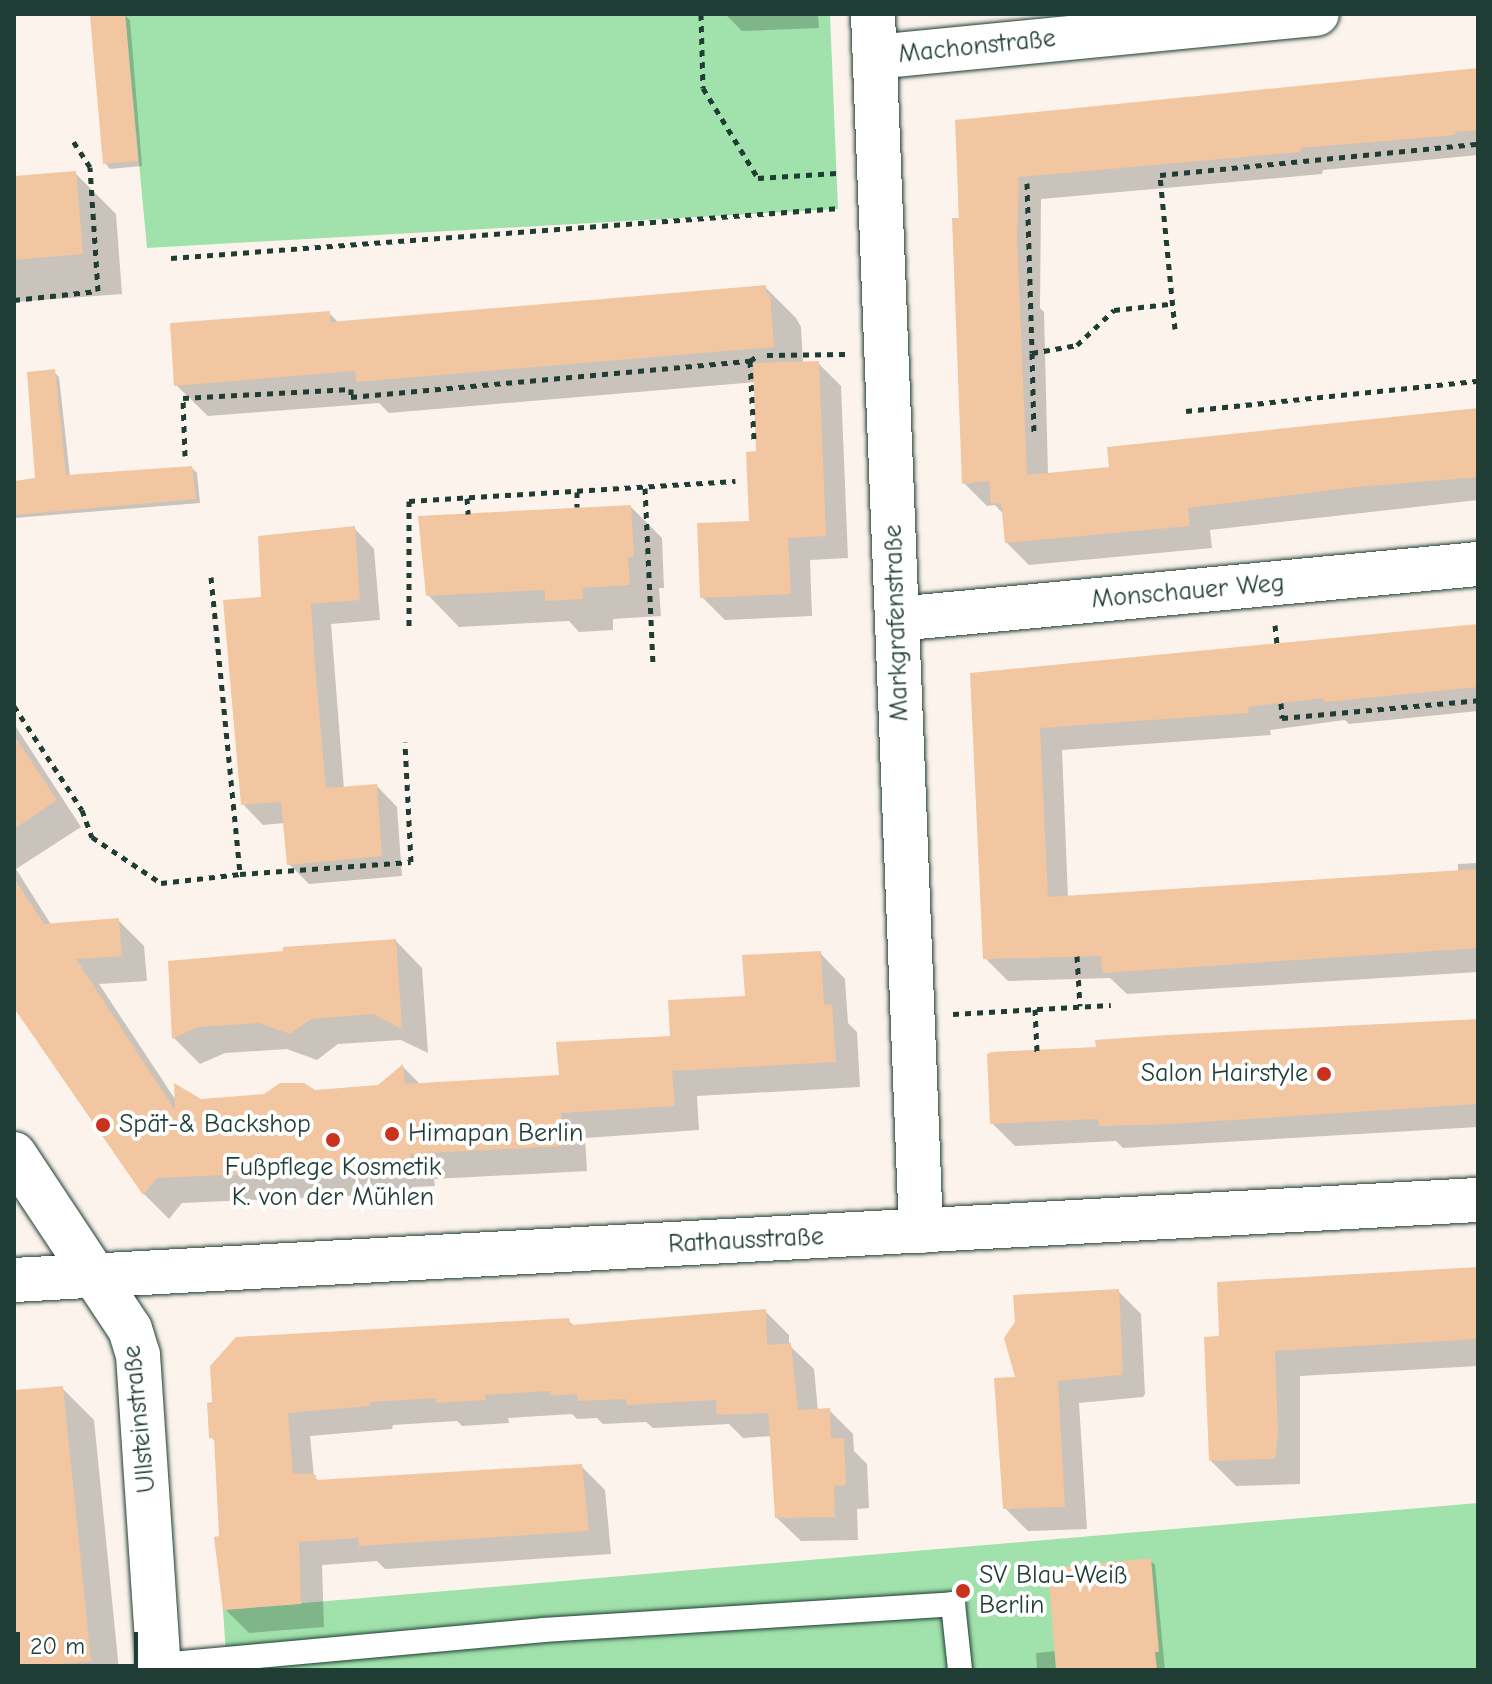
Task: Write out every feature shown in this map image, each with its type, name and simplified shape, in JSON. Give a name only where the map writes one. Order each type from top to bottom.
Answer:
[{"type":"street","name":"Markgrafenstraße","points":[[873,14],[921,1231]]},
{"type":"street","name":"Machonstraße","points":[[875,57],[1317,14]]},
{"type":"street","name":"Monschauer Weg","points":[[897,619],[1478,564]]},
{"type":"street","name":"Ullsteinstraße","points":[[14,1154],[93,1278],[130,1329],[138,1355],[159,1667]]},
{"type":"street","name":"Rathausstraße","points":[[14,1280],[1478,1200]]},
{"type":"lane","points":[[159,1667],[543,1630],[953,1604],[960,1670]]},
{"type":"path","points":[[701,14],[703,88],[758,178],[845,172]]},
{"type":"path","points":[[14,300],[98,291],[90,167],[71,138]]},
{"type":"path","points":[[1175,329],[1169,304],[1160,175],[1478,144]]},
{"type":"path","points":[[1027,183],[1034,435]]},
{"type":"path","points":[[171,258],[846,208]]},
{"type":"path","points":[[1032,353],[1077,345],[1114,310],[1169,304]]},
{"type":"path","points":[[767,355],[852,353]]},
{"type":"path","points":[[185,456],[183,398],[351,389],[351,397],[750,361],[757,356]]},
{"type":"path","points":[[750,361],[754,440]]},
{"type":"path","points":[[1186,411],[1478,381]]},
{"type":"path","points":[[409,626],[409,501],[735,481]]},
{"type":"path","points":[[645,488],[653,665]]},
{"type":"path","points":[[577,492],[577,507]]},
{"type":"path","points":[[467,498],[468,514]]},
{"type":"path","points":[[211,577],[240,874]]},
{"type":"path","points":[[1281,703],[1282,718],[1478,700]]},
{"type":"path","points":[[14,706],[82,810],[92,837],[161,883],[411,862],[405,742]]},
{"type":"path","points":[[1077,956],[1080,1006]]},
{"type":"path","points":[[952,1014],[1111,1005]]},
{"type":"path","points":[[1035,1009],[1037,1052]]},
{"type":"green space","points":[[125,14],[830,14],[838,209],[147,248]]},
{"type":"green space","name":"SV Blau-Weiß Berlin","points":[[1478,1503],[1478,1670],[227,1670],[223,1610]]},
{"type":"building","points":[[125,14],[138,161],[103,164],[90,16]]},
{"type":"building","points":[[1478,68],[1478,130],[1455,132],[1455,135],[1301,148],[1300,152],[1019,177],[1017,238],[1027,475],[1109,467],[1107,447],[1478,408],[1478,477],[1356,487],[1188,508],[1190,526],[1005,543],[1001,503],[991,504],[989,481],[962,484],[952,218],[959,218],[955,120]]},
{"type":"building","points":[[76,171],[83,254],[14,260],[14,176]]},
{"type":"building","points":[[766,285],[766,294],[770,293],[774,347],[356,382],[355,371],[174,386],[170,323],[330,311],[330,322]]},
{"type":"building","points":[[819,361],[826,536],[788,538],[791,594],[700,598],[697,523],[749,521],[746,452],[756,451],[753,363]]},
{"type":"building","points":[[55,369],[66,475],[192,466],[196,499],[14,515],[14,481],[35,478],[27,372]]},
{"type":"building","points":[[631,505],[634,557],[628,557],[630,585],[582,588],[583,599],[545,601],[545,590],[426,596],[418,516]]},
{"type":"building","points":[[355,526],[360,600],[311,604],[315,666],[326,788],[377,784],[382,856],[287,865],[281,802],[241,805],[223,600],[261,597],[258,536]]},
{"type":"building","points":[[1478,624],[1478,687],[1325,702],[1323,698],[1248,707],[1249,713],[1040,728],[1048,897],[1478,869],[1478,948],[1102,973],[1101,956],[983,959],[970,673]]},
{"type":"building","points":[[14,735],[57,800],[14,829]]},
{"type":"building","points":[[14,878],[44,924],[119,918],[122,956],[76,959],[175,1110],[174,1083],[201,1099],[264,1094],[280,1083],[304,1083],[315,1090],[378,1085],[403,1064],[405,1084],[559,1075],[556,1042],[670,1036],[668,1000],[745,996],[742,955],[821,951],[824,1005],[832,1004],[836,1062],[672,1071],[675,1106],[561,1113],[563,1146],[410,1154],[410,1161],[388,1162],[389,1167],[157,1178],[143,1195],[14,1008]]},
{"type":"building","points":[[396,939],[402,1029],[373,1014],[311,1019],[290,1034],[259,1023],[198,1027],[172,1039],[168,961],[283,951],[283,947]]},
{"type":"building","points":[[1478,1019],[1478,1104],[1172,1124],[1099,1126],[1098,1119],[990,1124],[987,1054],[991,1052],[1096,1047],[1095,1040],[1167,1035]]},
{"type":"building","points":[[1478,1267],[1478,1339],[1275,1351],[1278,1434],[1275,1459],[1209,1461],[1204,1337],[1219,1336],[1217,1282]]},
{"type":"building","points":[[1119,1289],[1123,1371],[1120,1375],[1058,1381],[1065,1507],[1003,1509],[994,1378],[1015,1377],[1004,1338],[1015,1322],[1013,1295]]},
{"type":"building","points":[[766,1309],[767,1345],[791,1343],[798,1410],[830,1408],[831,1438],[844,1438],[846,1485],[834,1486],[835,1517],[775,1518],[768,1409],[768,1413],[717,1415],[716,1400],[627,1405],[626,1399],[578,1401],[577,1394],[551,1396],[550,1391],[485,1395],[486,1400],[436,1403],[436,1398],[370,1402],[369,1406],[288,1413],[293,1473],[316,1475],[316,1480],[582,1464],[589,1531],[359,1546],[358,1538],[299,1542],[301,1604],[223,1610],[214,1537],[219,1536],[214,1438],[209,1438],[207,1403],[212,1402],[210,1366],[236,1337],[569,1318],[570,1325]]},
{"type":"building","points":[[63,1386],[91,1661],[18,1668],[14,1630],[14,1390]]},
{"type":"building","points":[[1151,1558],[1159,1652],[1155,1652],[1157,1670],[1056,1670],[1048,1569]]},
{"type":"place","name":"Salon Hairstyle","points":[[1324,1074]]},
{"type":"place","name":"Spät-& Backshop","points":[[103,1125]]},
{"type":"place","name":"Himapan Berlin","points":[[392,1134]]},
{"type":"place","name":"Fußpflege Kosmetik K. von der Mühlen","points":[[333,1140]]},
{"type":"place","name":"SV Blau-Weiß Berlin","points":[[963,1591]]}]
